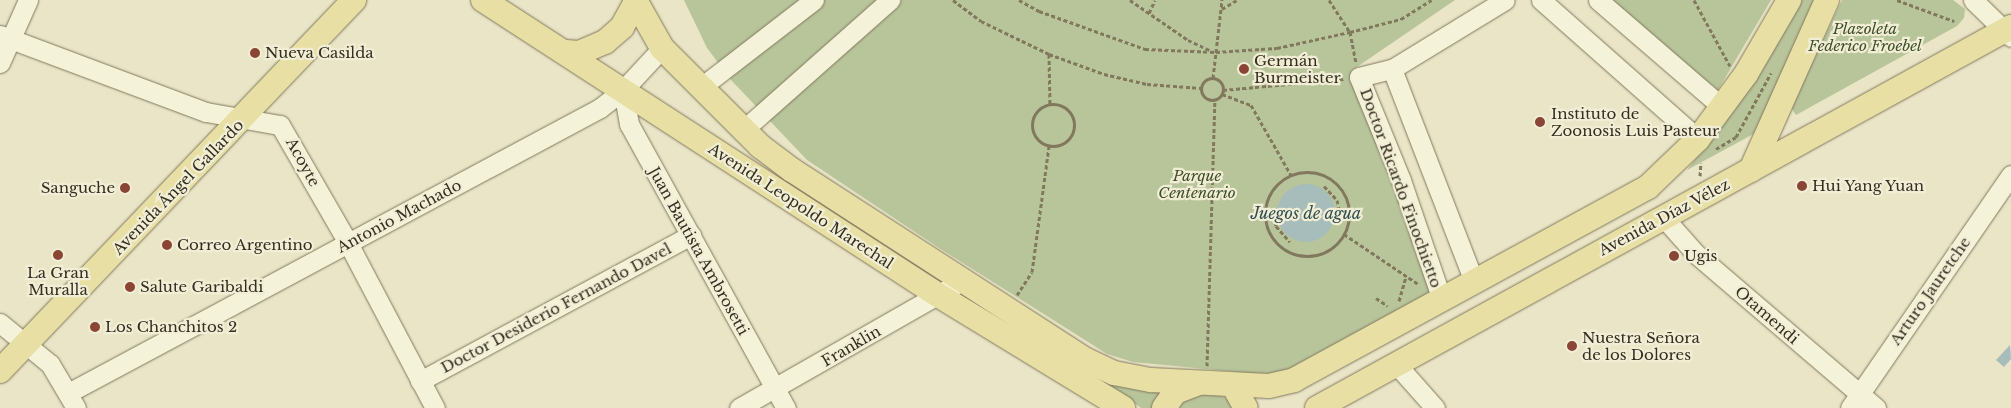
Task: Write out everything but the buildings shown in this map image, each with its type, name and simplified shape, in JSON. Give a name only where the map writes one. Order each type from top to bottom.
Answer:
[{"type":"main road","name":"Avenida Ángel Gallardo","points":[[0,371],[243,120],[354,0]]},
{"type":"main road","name":"Avenida Leopoldo Marechal","points":[[483,0],[566,52],[938,295],[1123,408]]},
{"type":"main road","name":"Avenida Leopoldo Marechal","points":[[636,0],[662,48],[742,131],[792,170],[962,281],[1086,360],[1114,372],[1151,380],[1233,385]]},
{"type":"main road","points":[[566,52],[578,53],[605,42],[622,28],[636,0]]},
{"type":"main road","points":[[1246,408],[1233,385],[1284,384],[1632,197],[1671,167],[1703,150],[1722,107],[1746,74],[1789,0]]},
{"type":"main road","points":[[1751,170],[1827,0]]},
{"type":"main road","name":"Avenida Díaz Vélez","points":[[1317,408],[1699,198],[2009,32]]},
{"type":"main road","points":[[1664,218],[1658,206],[1657,194],[1671,167]]},
{"type":"main road","points":[[1353,348],[1396,364]]},
{"type":"main road","points":[[1164,408],[1179,390],[1206,382]]},
{"type":"street","points":[[0,63],[5,37],[28,0]]},
{"type":"street","points":[[700,88],[814,0]]},
{"type":"street","points":[[742,131],[890,0]]},
{"type":"street","points":[[1359,77],[1392,69],[1505,0]]},
{"type":"street","points":[[1541,0],[1703,150]]},
{"type":"street","points":[[1598,0],[1722,107]]},
{"type":"street","points":[[1973,0],[2009,32]]},
{"type":"street","name":"Acoyte","points":[[5,37],[206,112],[243,120],[276,123],[288,134],[435,408]]},
{"type":"street","name":"Antonio Machado","points":[[72,400],[348,243],[600,108],[624,90],[662,48]]},
{"type":"street","points":[[1392,69],[1474,281]]},
{"type":"street","name":"Doctor Ricardo Finochietto","points":[[1359,77],[1401,180],[1442,300]]},
{"type":"street","name":"Juan Bautista Ambrosetti","points":[[624,90],[629,124],[786,408]]},
{"type":"street","name":"Arturo Jauretche","points":[[1855,401],[2008,188]]},
{"type":"street","name":"Otamendi","points":[[1664,218],[1696,254],[1855,401],[1876,408]]},
{"type":"street","name":"Doctor Desiderio Fernando Davel","points":[[420,381],[691,235]]},
{"type":"street","name":"Franklin","points":[[739,408],[962,281]]},
{"type":"street","points":[[0,323],[27,343],[50,364],[72,400]]},
{"type":"street","points":[[1396,364],[1435,408]]},
{"type":"path","points":[[953,0],[981,21],[1050,54],[1104,74],[1147,84],[1201,88]]},
{"type":"path","points":[[1019,0],[1039,12],[1145,49],[1216,52],[1277,48],[1350,32],[1401,19],[1432,0]]},
{"type":"path","points":[[1130,0],[1188,40],[1216,52]]},
{"type":"path","points":[[1149,13],[1155,0]]},
{"type":"path","points":[[1213,78],[1222,0]]},
{"type":"path","points":[[1222,10],[1237,0]]},
{"type":"path","points":[[1206,382],[1215,100],[1223,92],[1359,77],[1350,32],[1329,0]]},
{"type":"path","points":[[1694,0],[1732,68],[1746,74]]},
{"type":"path","points":[[1897,0],[1954,21]]},
{"type":"path","points":[[1050,54],[1050,105]]},
{"type":"path","points":[[1699,198],[1703,150],[1736,137],[1774,68]]},
{"type":"path","points":[[1201,88],[1205,80],[1213,78],[1221,82],[1223,92]]},
{"type":"path","points":[[1201,88],[1207,99],[1215,100]]},
{"type":"path","points":[[1223,92],[1251,105],[1291,175]]},
{"type":"path","points":[[1050,105],[1070,112],[1074,126],[1068,139],[1056,146],[1049,146],[1037,138],[1032,125],[1037,112],[1050,105]]},
{"type":"path","points":[[1007,310],[1032,272],[1049,146]]},
{"type":"path","points":[[1312,172],[1326,176],[1346,196],[1349,213],[1344,234],[1333,248],[1321,254],[1294,254],[1272,239],[1265,218],[1267,199],[1274,187],[1291,175],[1312,172]]},
{"type":"path","points":[[1324,186],[1337,200],[1340,212],[1349,213]]},
{"type":"path","points":[[1265,218],[1274,216],[1276,226],[1290,242]]},
{"type":"path","points":[[1344,234],[1442,300]]},
{"type":"path","points":[[1396,311],[1406,276]]},
{"type":"green space","name":"Parque Centenario","points":[[684,0],[1455,0],[1351,71],[1434,290],[1290,370],[1268,375],[1133,362],[1107,354],[939,248],[807,160],[732,81],[707,48]]},
{"type":"green space","points":[[1607,0],[1771,0],[1718,90]]},
{"type":"green space","points":[[1800,0],[1819,0],[1759,131],[1687,170],[1739,102]]},
{"type":"green space","name":"Plazoleta Federico Froebel","points":[[1842,0],[1953,0],[1965,9],[1964,18],[1957,26],[1796,115],[1791,108]]},
{"type":"green space","points":[[1098,376],[1164,390],[1156,408],[1141,408]]},
{"type":"green space","points":[[1196,393],[1216,393],[1228,399],[1232,408],[1176,408],[1182,400]]},
{"type":"water","name":"Juegos de agua","points":[[1306,184],[1317,186],[1330,197],[1335,213],[1333,224],[1322,237],[1306,242],[1295,240],[1282,229],[1277,213],[1279,202],[1290,189]]},
{"type":"water","points":[[2010,345],[2011,359],[2004,367],[1996,360]]},
{"type":"place","name":"Nueva Casilda","points":[[255,53]]},
{"type":"place","name":"Germán Burmeister","points":[[1244,69]]},
{"type":"place","name":"Instituto de Zoonosis Luis Pasteur","points":[[1540,122]]},
{"type":"place","name":"Hui Yang Yuan","points":[[1802,186]]},
{"type":"place","name":"Sanguche","points":[[125,188]]},
{"type":"place","name":"Correo Argentino","points":[[167,245]]},
{"type":"place","name":"La Gran Muralla","points":[[58,255]]},
{"type":"place","name":"Ugis","points":[[1674,256]]},
{"type":"place","name":"Salute Garibaldi","points":[[130,287]]},
{"type":"place","name":"Los Chanchitos 2","points":[[95,327]]},
{"type":"place","name":"Nuestra Señora de los Dolores","points":[[1572,346]]}]
